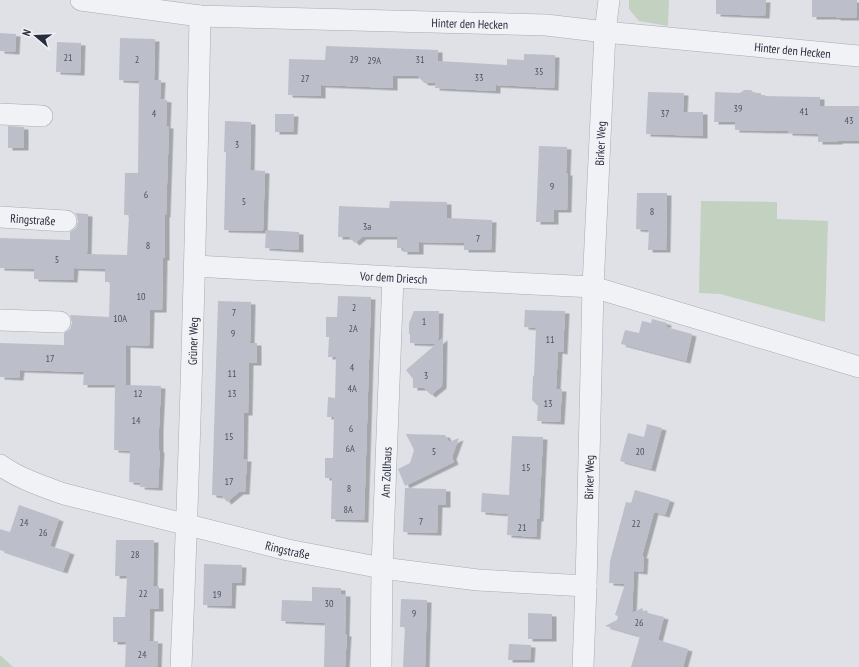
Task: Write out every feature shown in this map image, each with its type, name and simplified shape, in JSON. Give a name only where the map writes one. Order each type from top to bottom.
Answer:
[{"type":"street","name":"Hinter den Hecken","points":[[81,0],[130,3],[200,16],[546,25],[859,56]]},
{"type":"street","name":"Birker Weg","points":[[583,667],[593,286],[605,32],[609,0]]},
{"type":"street","name":"Grüner Weg","points":[[180,667],[187,524],[195,266],[200,16]]},
{"type":"street","points":[[0,114],[42,116]]},
{"type":"street","name":"Ringstraße","points":[[0,218],[66,221]]},
{"type":"street","name":"Vor dem Driesch","points":[[195,266],[593,286]]},
{"type":"street","name":"Am Zollhaus","points":[[381,667],[382,568],[393,277]]},
{"type":"street","points":[[593,286],[859,367]]},
{"type":"street","points":[[0,320],[60,322]]},
{"type":"street","name":"Ringstraße","points":[[0,465],[9,472],[33,483],[64,494],[288,550],[382,568],[478,580],[586,586]]},
{"type":"green space","points":[[629,0],[669,0],[668,26],[639,21],[629,9]]},
{"type":"green space","points":[[701,201],[777,202],[777,219],[828,221],[825,322],[720,294],[699,293]]},
{"type":"green space","points":[[0,655],[13,667],[0,667]]},
{"type":"building","points":[[716,0],[766,0],[765,16],[716,14]]},
{"type":"building","points":[[812,0],[857,0],[856,18],[812,17]]},
{"type":"building","points":[[0,33],[16,34],[15,52],[0,51]]},
{"type":"building","points":[[120,38],[155,39],[154,80],[161,80],[160,99],[167,100],[166,126],[169,126],[162,310],[150,310],[149,346],[126,345],[126,385],[161,386],[158,488],[140,487],[141,483],[129,482],[130,451],[114,450],[115,385],[83,385],[84,372],[20,370],[19,378],[0,377],[0,343],[64,345],[64,333],[70,329],[72,323],[70,315],[109,317],[110,282],[105,282],[105,269],[74,268],[73,280],[34,279],[34,269],[0,268],[0,238],[70,240],[70,232],[76,228],[78,222],[75,213],[88,214],[87,254],[127,255],[129,215],[124,215],[125,173],[138,173],[139,81],[119,80]]},
{"type":"building","points":[[57,42],[81,43],[80,73],[56,72]]},
{"type":"building","points":[[326,46],[438,50],[438,61],[507,65],[507,59],[524,60],[524,54],[555,55],[554,88],[496,85],[496,91],[435,88],[436,83],[424,83],[418,76],[393,76],[393,88],[321,85],[321,96],[288,95],[289,59],[325,60]]},
{"type":"building","points":[[744,90],[751,90],[754,93],[761,93],[761,96],[820,97],[820,106],[859,106],[859,141],[818,142],[818,134],[788,133],[788,131],[735,130],[735,122],[714,122],[715,92],[740,93]]},
{"type":"building","points":[[648,92],[684,93],[683,112],[703,112],[703,136],[646,134]]},
{"type":"building","points":[[275,114],[294,114],[293,132],[275,132]]},
{"type":"building","points":[[225,121],[251,122],[250,170],[265,171],[263,231],[224,230],[226,152],[224,152]]},
{"type":"building","points":[[8,126],[24,127],[24,148],[8,148]]},
{"type":"building","points":[[539,146],[567,147],[567,210],[554,210],[554,222],[536,222]]},
{"type":"building","points":[[637,193],[667,193],[666,250],[648,250],[649,230],[636,229]]},
{"type":"building","points":[[390,201],[447,202],[447,218],[492,220],[491,250],[464,250],[464,243],[419,242],[419,252],[403,252],[403,248],[397,248],[397,237],[362,237],[355,243],[349,237],[338,237],[339,206],[389,208]]},
{"type":"building","points":[[266,230],[299,232],[299,250],[265,248]]},
{"type":"building","points":[[338,296],[371,297],[364,520],[331,519],[332,478],[325,478],[325,458],[333,458],[334,417],[327,417],[328,397],[335,398],[336,357],[328,357],[329,337],[326,337],[326,317],[337,317]]},
{"type":"building","points":[[218,301],[251,302],[250,343],[257,343],[257,363],[249,363],[248,413],[244,413],[243,459],[247,459],[245,492],[239,492],[227,502],[222,496],[212,495]]},
{"type":"building","points":[[525,310],[565,311],[563,352],[558,351],[556,389],[562,389],[560,422],[537,421],[538,406],[532,400],[536,328],[524,327]]},
{"type":"building","points":[[414,311],[439,311],[438,342],[443,338],[442,386],[431,395],[424,388],[413,388],[413,379],[406,370],[436,344],[410,343],[409,323]]},
{"type":"building","points":[[652,319],[667,323],[666,327],[692,334],[686,361],[621,344],[625,330],[639,333],[642,321],[651,323]]},
{"type":"building","points":[[647,424],[662,428],[651,469],[620,461],[628,433],[644,437]]},
{"type":"building","points":[[406,434],[445,435],[449,442],[459,438],[452,457],[454,462],[405,486],[398,469],[410,463],[414,450]]},
{"type":"building","points":[[512,436],[543,437],[539,519],[537,519],[536,537],[507,535],[508,514],[481,512],[482,493],[509,495]]},
{"type":"building","points":[[405,488],[446,489],[446,505],[438,505],[437,533],[403,532]]},
{"type":"building","points":[[635,490],[670,500],[665,515],[654,512],[642,556],[644,556],[643,572],[634,571],[632,613],[642,608],[644,612],[664,617],[658,640],[688,649],[683,667],[631,667],[640,636],[605,626],[617,620],[618,616],[615,615],[625,584],[609,583],[610,561],[626,502],[631,503]]},
{"type":"building","points":[[19,505],[59,519],[50,546],[70,552],[63,571],[0,550],[0,529],[10,532]]},
{"type":"building","points":[[116,540],[154,540],[153,586],[159,586],[159,609],[150,609],[149,641],[158,641],[157,667],[125,667],[126,642],[113,642],[113,617],[125,617],[127,576],[115,576]]},
{"type":"building","points":[[204,564],[242,565],[241,583],[232,583],[231,606],[203,605]]},
{"type":"building","points":[[312,587],[341,588],[341,594],[346,594],[345,634],[347,634],[345,667],[324,667],[325,623],[281,621],[282,600],[312,601]]},
{"type":"building","points":[[401,599],[427,600],[425,667],[403,667],[405,627],[400,627]]},
{"type":"building","points":[[528,613],[552,614],[552,639],[528,639]]},
{"type":"building","points":[[509,644],[531,645],[530,660],[508,660]]}]
